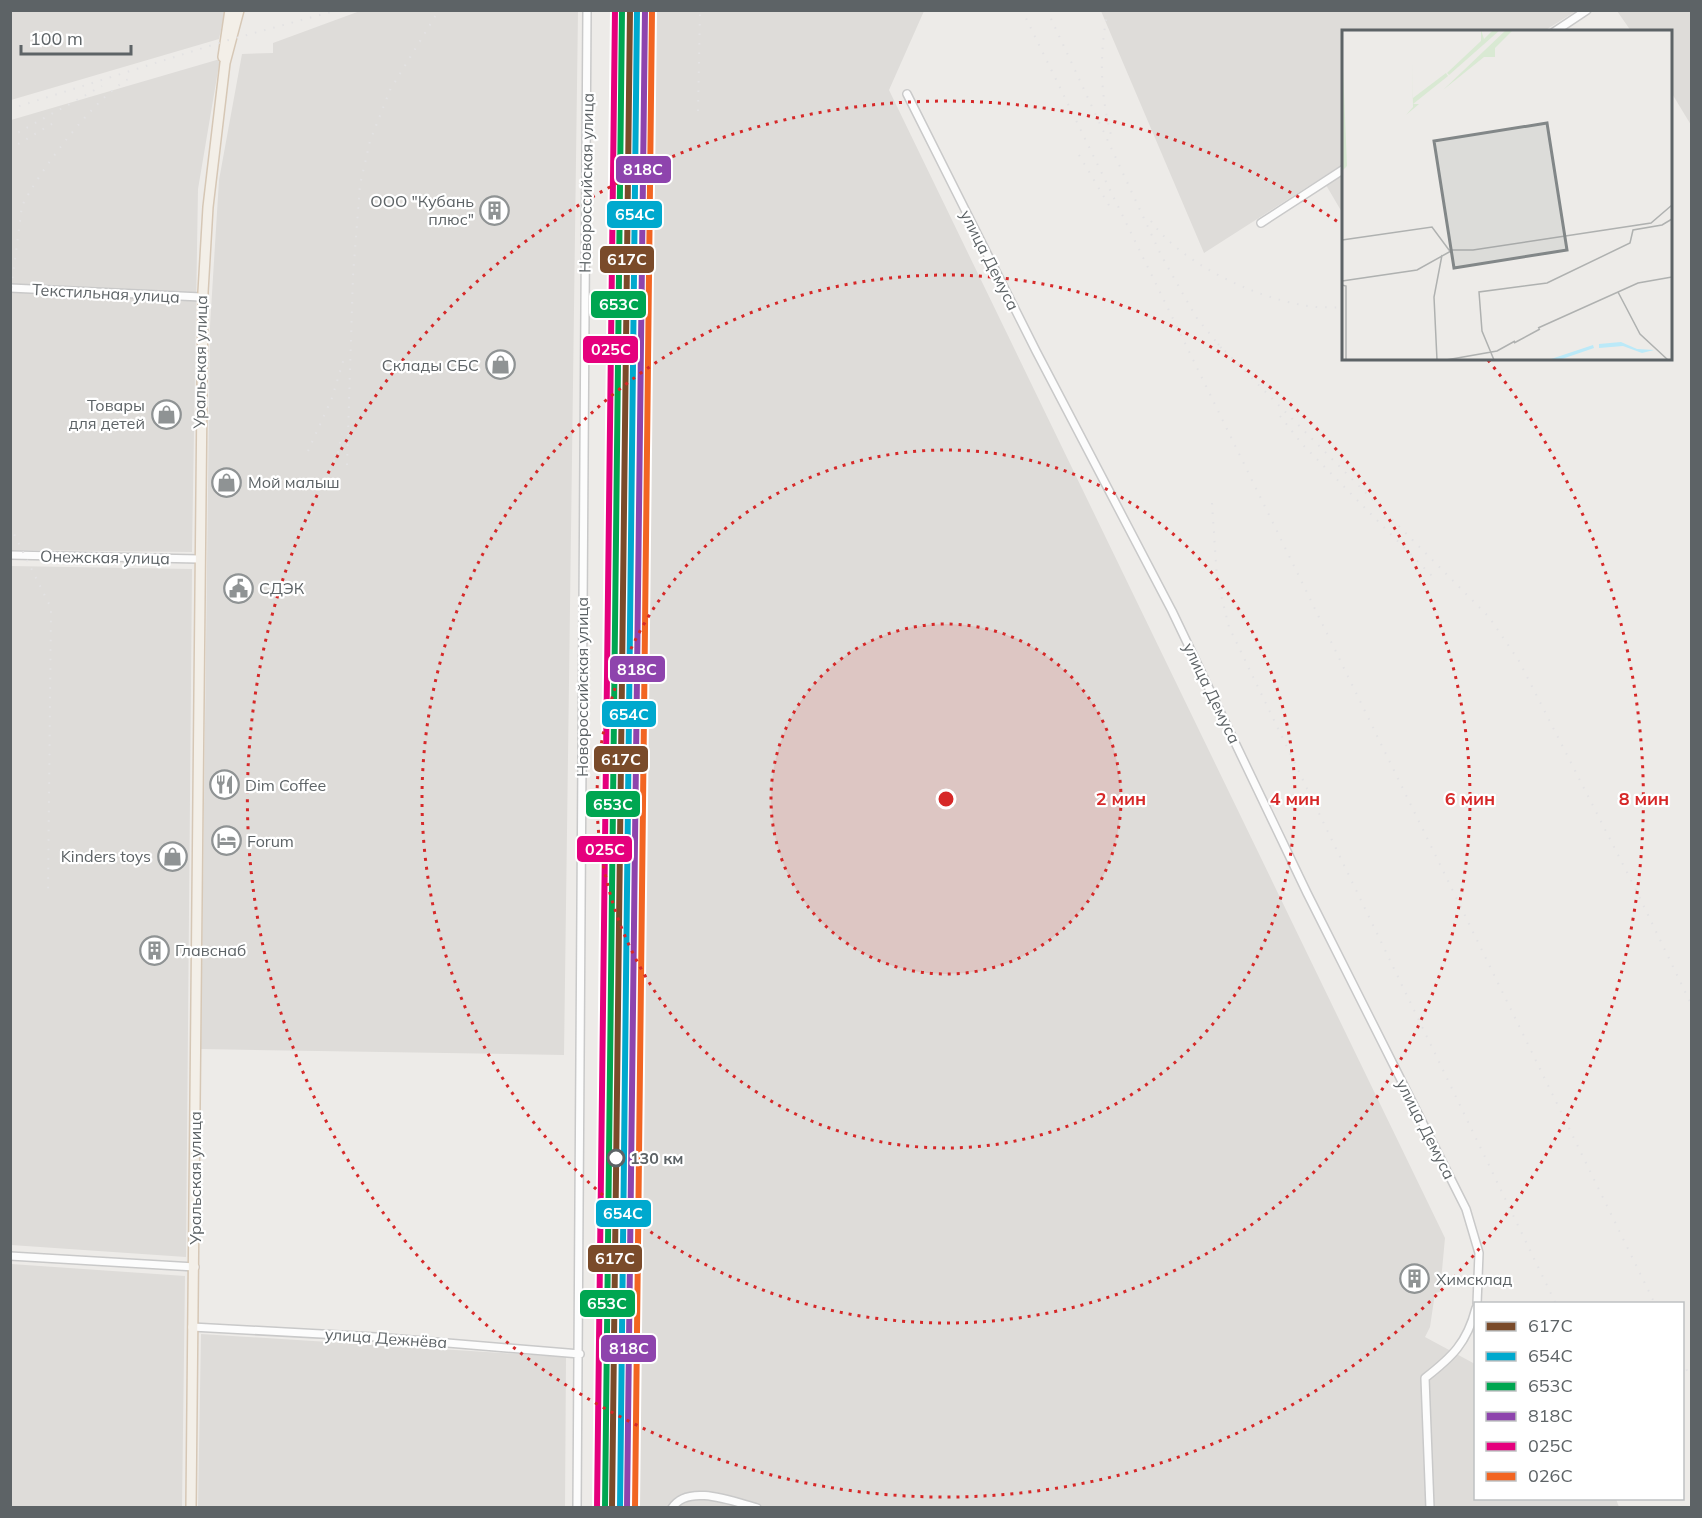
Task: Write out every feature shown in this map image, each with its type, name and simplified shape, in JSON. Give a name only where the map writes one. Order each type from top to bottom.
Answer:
[{"type":"main road","name":"Уральская улица","points":[[217,124],[230,10]]},
{"type":"main road","name":"Уральская улица","points":[[190,1508],[202,297],[206,207],[225,63],[239,10]]},
{"type":"street","name":"Новороссийская улица","points":[[577,1508],[580,1354],[587,10]]},
{"type":"street","points":[[1557,30],[1587,10]]},
{"type":"street","name":"улица Демуса","points":[[907,94],[1036,351],[1172,610],[1307,892],[1466,1209],[1479,1253],[1477,1302]]},
{"type":"street","points":[[1261,223],[1342,170]]},
{"type":"street","name":"Текстильная улица","points":[[10,288],[202,297]]},
{"type":"street","name":"Онежская улица","points":[[10,555],[198,559]]},
{"type":"street","points":[[10,1256],[194,1267]]},
{"type":"street","points":[[1430,1508],[1425,1378],[1452,1357],[1467,1337],[1474,1314]]},
{"type":"street","name":"улица Дежнёва","points":[[193,1327],[376,1337],[580,1354]]},
{"type":"street","points":[[672,1508],[684,1498],[703,1495],[757,1508]]},
{"type":"shaded area","points":[[11,11],[225,11],[219,39],[11,100]]},
{"type":"shaded area","points":[[360,11],[578,11],[564,1055],[201,1049],[210,326],[219,180],[242,54],[273,53],[273,43]]},
{"type":"shaded area","points":[[646,11],[924,11],[889,90],[1445,1238],[1440,1292],[1435,1293],[1430,1327],[1425,1337],[1474,1363],[1474,1500],[1616,1500],[1619,1507],[625,1508]]},
{"type":"shaded area","points":[[1101,11],[1576,11],[1546,30],[1342,30],[1342,165],[1204,253]]},
{"type":"shaded area","points":[[1617,11],[1691,11],[1691,125],[1672,94],[1672,30],[1630,30]]},
{"type":"shaded area","points":[[220,59],[198,189],[192,552],[11,550],[11,120]]},
{"type":"shaded area","points":[[1342,174],[1342,212],[1326,185]]},
{"type":"shaded area","points":[[10,566],[192,569],[186,1257],[11,1245]]},
{"type":"shaded area","points":[[11,1264],[185,1276],[182,1507],[11,1507]]},
{"type":"shaded area","points":[[201,1334],[566,1357],[565,1507],[198,1507]]},
{"type":"railway","points":[[10,109],[225,41],[338,10]]},
{"type":"railway","points":[[347,465],[353,276],[360,185],[370,141],[390,90],[439,10]]},
{"type":"railway","points":[[698,111],[700,10]]},
{"type":"railway","points":[[1022,10],[1654,1302]]},
{"type":"railway","points":[[1047,10],[1161,255],[1196,317],[1223,350]]},
{"type":"railway","points":[[1108,10],[1103,42],[1102,73],[1111,135]]},
{"type":"railway","points":[[10,297],[22,206],[30,191],[56,153],[88,114],[120,84],[134,76]]},
{"type":"railway","points":[[10,137],[102,86]]},
{"type":"railway","points":[[10,149],[55,122]]},
{"type":"railway","points":[[1079,155],[1110,207]]},
{"type":"railway","points":[[1151,221],[1180,251],[1240,286],[1282,301],[1317,307],[1342,308]]},
{"type":"railway","points":[[1218,344],[1489,617],[1519,661],[1635,888],[1692,1006]]},
{"type":"railway","points":[[308,451],[332,398],[345,355]]},
{"type":"railway","points":[[1280,416],[1303,445],[1432,576]]},
{"type":"railway","points":[[300,540],[338,452],[342,434]]},
{"type":"railway","points":[[1212,503],[1217,579],[1229,627],[1555,1302]]},
{"type":"railway","points":[[10,526],[51,608],[48,891]]},
{"type":"railway","points":[[1684,1365],[1692,1380]]},
{"type":"railway","points":[[619,1492],[620,1508]]},
{"type":"railway","points":[[1650,1500],[1653,1508]]},
{"type":"transit line","name":"025С","points":[[597,1508],[615,10]]},
{"type":"transit line","name":"653С","points":[[605,1508],[622,10]]},
{"type":"transit line","name":"617C","points":[[612,1508],[630,10]]},
{"type":"transit line","name":"654С","points":[[620,1508],[637,10]]},
{"type":"transit line","name":"818С","points":[[627,1508],[645,10]]},
{"type":"transit line","name":"026С","points":[[635,1508],[652,10]]},
{"type":"place","name":"ООО \"Кубань плюс\"","points":[[495,210]]},
{"type":"place","name":"Склады СБС","points":[[500,365]]},
{"type":"place","name":"Товары для детей","points":[[166,414]]},
{"type":"place","name":"Мой малыш","points":[[227,482]]},
{"type":"place","name":"СДЭК","points":[[238,588]]},
{"type":"place","name":"Dim Coffee","points":[[224,785]]},
{"type":"place","name":"Forum","points":[[226,841]]},
{"type":"place","name":"Kinders toys","points":[[172,856]]},
{"type":"place","name":"Главснаб","points":[[154,950]]},
{"type":"place","name":"130 км","points":[[616,1158]]},
{"type":"place","name":"Химсклад","points":[[1415,1279]]}]
